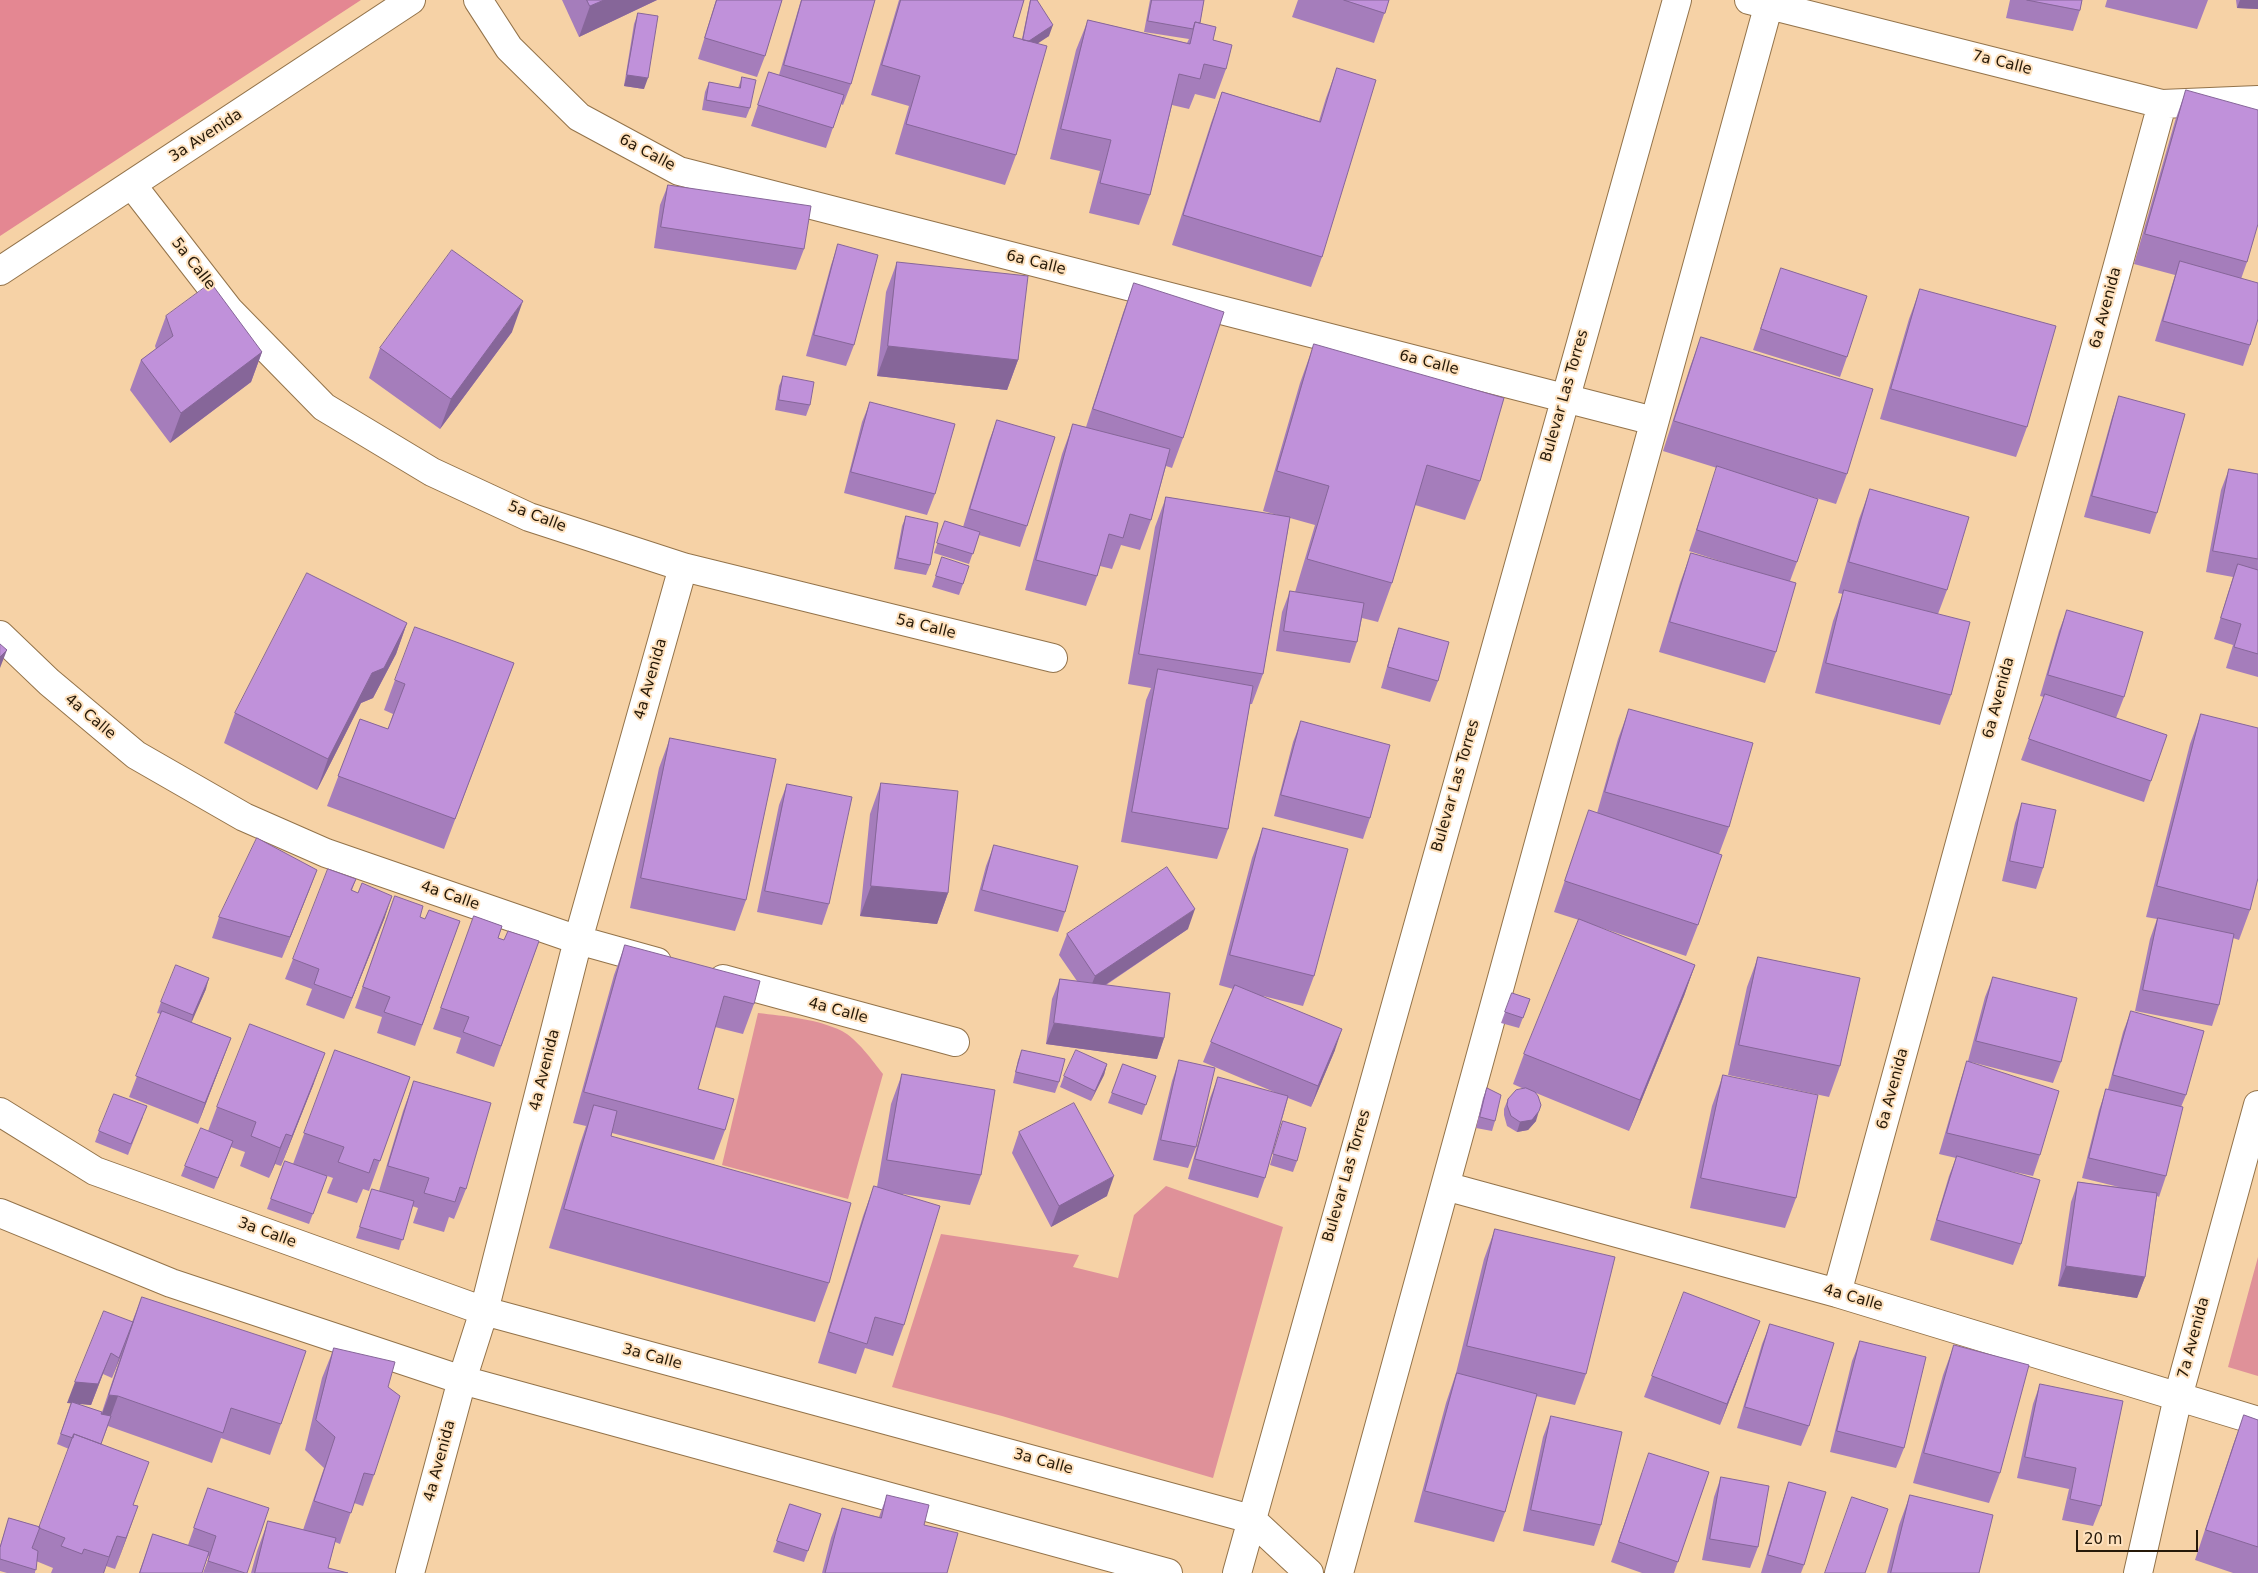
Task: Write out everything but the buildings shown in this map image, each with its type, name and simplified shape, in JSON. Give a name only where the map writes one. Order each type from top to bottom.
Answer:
[{"type":"street","name":"3a Avenida","points":[[0,271],[411,0]]},
{"type":"street","name":"6a Calle","points":[[478,0],[509,48],[579,116],[679,171],[1654,422]]},
{"type":"street","name":"Bulevar Las Torres","points":[[1237,1573],[1564,398],[1677,0]]},
{"type":"street","name":"7a Calle","points":[[1762,1],[2162,104],[2258,100]]},
{"type":"street","points":[[1339,1573],[1654,422],[1762,1]]},
{"type":"street","name":"6a Avenida","points":[[1837,1293],[2162,104]]},
{"type":"street","name":"5a Calle","points":[[132,185],[229,310],[324,407],[432,472],[529,517],[683,567],[1052,658]]},
{"type":"street","name":"4a Avenida","points":[[410,1573],[462,1380],[484,1311],[578,940],[683,567]]},
{"type":"street","name":"4a Calle","points":[[0,635],[49,682],[136,755],[244,817],[326,853],[578,940],[955,1042]]},
{"type":"street","name":"7a Avenida","points":[[2138,1573],[2178,1397],[2258,1105]]},
{"type":"street","name":"3a Calle","points":[[0,1112],[95,1171],[484,1311],[1251,1519],[1309,1573]]},
{"type":"street","name":"4a Calle","points":[[1445,1186],[1837,1293],[2258,1420]]},
{"type":"street","points":[[0,1213],[171,1282],[462,1380],[1168,1573]]},
{"type":"shaded area","points":[[0,0],[361,0],[0,236]]},
{"type":"shaded area","points":[[758,1013],[812,1021],[842,1031],[859,1045],[883,1074],[848,1199],[722,1165]]},
{"type":"shaded area","points":[[1166,1186],[1283,1227],[1213,1478],[1002,1416],[892,1387],[941,1234],[1079,1255],[1073,1267],[1118,1278],[1134,1215]]},
{"type":"shaded area","points":[[2258,1257],[2258,1376],[2228,1367]]}]
